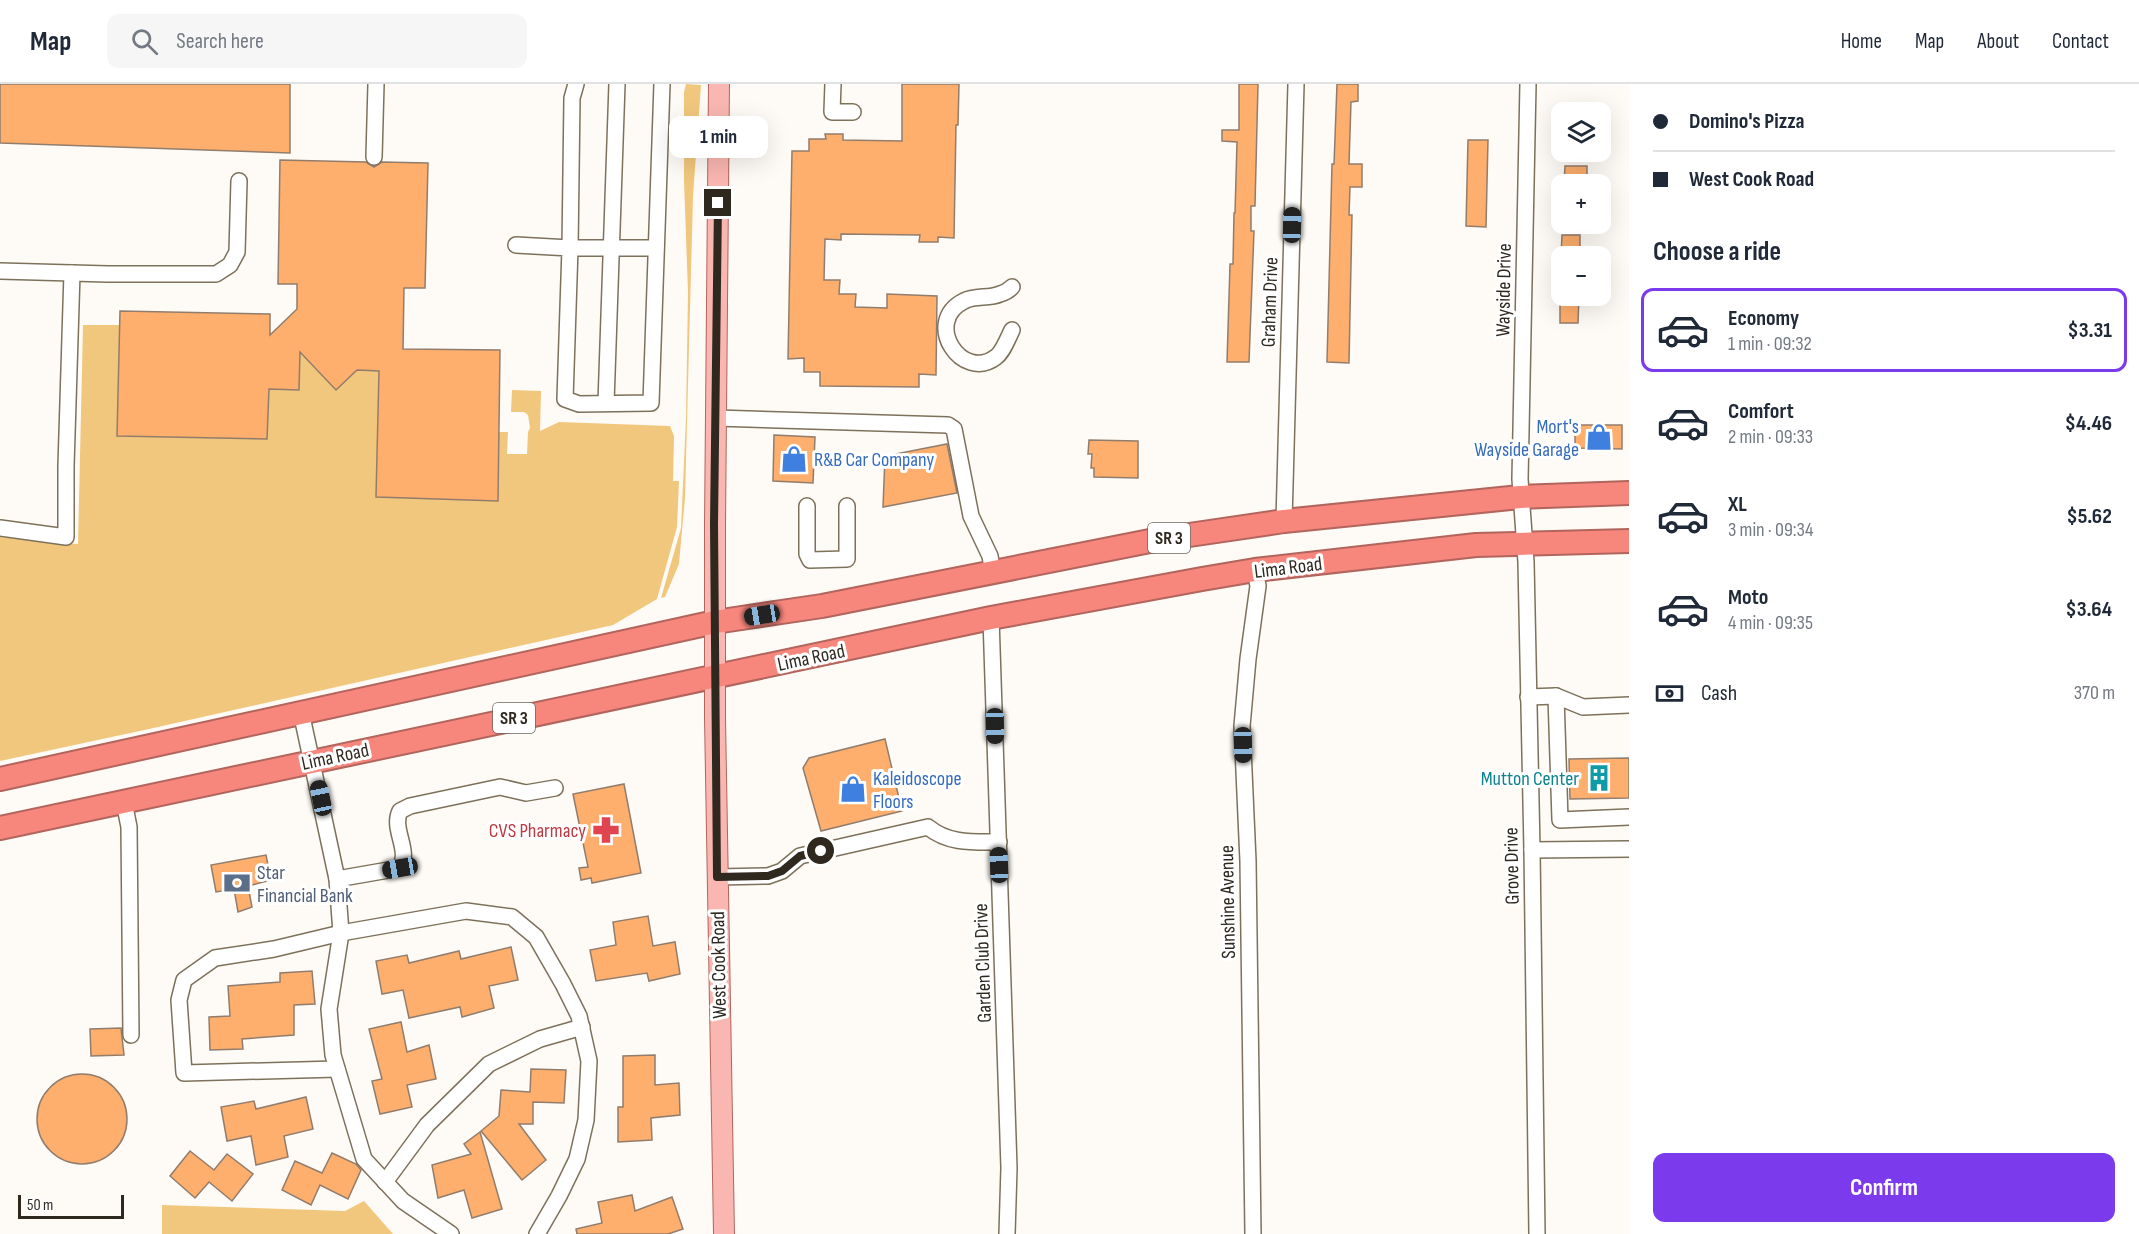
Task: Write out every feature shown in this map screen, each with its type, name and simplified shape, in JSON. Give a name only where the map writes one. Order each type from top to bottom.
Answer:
[{"type":"highway","name":"SR 3","points":[[0,779],[715,622],[822,606],[1155,540],[1284,521],[1520,497],[1629,493]]},
{"type":"highway","name":"Lima Road","points":[[0,828],[991,618],[1255,570],[1476,545],[1629,541]]},
{"type":"main road","name":"West Cook Road","points":[[719,84],[715,678],[724,1234]]},
{"type":"street","points":[[374,157],[376,84]]},
{"type":"street","points":[[576,84],[572,98],[565,399],[579,404],[651,403],[662,84]]},
{"type":"street","points":[[606,403],[617,84]]},
{"type":"street","points":[[833,84],[832,112],[853,112]]},
{"type":"street","name":"Graham Drive","points":[[1284,521],[1296,84]]},
{"type":"street","name":"Wayside Drive","points":[[1520,497],[1528,84]]},
{"type":"street","points":[[0,271],[205,275],[225,270],[235,258],[237,248],[239,181]]},
{"type":"street","points":[[516,245],[570,248],[656,248]]},
{"type":"street","points":[[0,528],[66,537],[72,273]]},
{"type":"street","points":[[1012,287],[1000,294],[964,301],[952,311],[946,320],[946,335],[949,345],[960,357],[972,362],[984,363],[997,357],[1012,330]]},
{"type":"street","points":[[716,418],[948,425],[954,429],[971,516],[990,556],[993,573]]},
{"type":"street","name":"Grove Drive","points":[[1520,497],[1525,544],[1537,1234]]},
{"type":"street","points":[[807,506],[807,554],[810,560],[847,559],[847,506]]},
{"type":"street","name":"Sunshine Avenue","points":[[1253,1234],[1248,861],[1242,726],[1258,586],[1255,570]]},
{"type":"street","name":"Garden Club Drive","points":[[991,618],[1009,1168],[1007,1234]]},
{"type":"street","points":[[1556,696],[1560,820],[1629,817]]},
{"type":"street","points":[[1528,697],[1556,696],[1583,707],[1629,705]]},
{"type":"street","points":[[301,712],[337,879],[341,933],[329,1009],[333,1055],[337,1069],[363,1159],[403,1201],[451,1234]]},
{"type":"street","points":[[337,879],[400,868],[403,854],[396,817],[400,811],[500,787],[526,793],[555,788]]},
{"type":"street","points":[[124,802],[129,827],[131,1035]]},
{"type":"street","points":[[717,877],[768,876],[782,871],[800,856],[928,827],[937,834],[964,842],[999,842]]},
{"type":"street","points":[[1532,850],[1629,849]]},
{"type":"street","points":[[337,1069],[184,1073],[179,1000],[184,980],[215,958],[274,949],[341,933],[466,911],[512,917],[536,937],[563,984],[579,1016],[589,1061],[586,1120],[573,1170],[537,1234]]},
{"type":"street","points":[[385,1182],[427,1125],[489,1064],[540,1039],[582,1027]]},
{"type":"shaded area","points":[[686,84],[701,85],[693,196],[685,498],[679,564],[665,597],[661,598],[681,528],[688,292],[684,181],[684,92]]},
{"type":"shaded area","points":[[83,325],[120,325],[118,436],[267,439],[269,389],[299,389],[300,352],[336,390],[357,370],[379,371],[376,497],[497,501],[498,432],[508,432],[507,454],[527,454],[530,428],[528,415],[524,412],[511,412],[512,390],[541,391],[540,431],[559,422],[670,426],[674,436],[673,481],[679,481],[677,527],[657,599],[613,625],[0,761],[0,537],[78,544]]},
{"type":"shaded area","points":[[364,1201],[393,1234],[162,1234],[162,1205],[345,1211]]},
{"type":"building","points":[[0,84],[290,84],[290,153],[0,143]]},
{"type":"building","points":[[902,84],[959,84],[954,238],[938,237],[938,242],[919,242],[920,235],[841,234],[841,240],[825,239],[824,280],[840,280],[839,294],[856,294],[855,307],[887,308],[887,294],[937,296],[936,375],[919,374],[919,387],[820,386],[820,372],[804,372],[804,358],[788,359],[792,151],[809,151],[809,139],[826,139],[825,134],[843,134],[843,140],[902,141]]},
{"type":"building","points":[[1239,84],[1258,84],[1255,206],[1251,206],[1251,231],[1254,231],[1249,362],[1227,362],[1237,142],[1222,141],[1222,130],[1239,130]]},
{"type":"building","points":[[1337,84],[1358,84],[1358,101],[1351,102],[1349,164],[1362,164],[1362,187],[1350,187],[1349,215],[1352,215],[1349,363],[1327,362],[1332,164],[1334,164]]},
{"type":"building","points":[[1468,140],[1488,140],[1486,227],[1466,226]]},
{"type":"building","points":[[280,160],[366,162],[374,167],[382,162],[428,163],[425,288],[404,288],[403,349],[500,350],[498,501],[376,497],[379,371],[357,370],[336,390],[300,352],[299,390],[269,389],[267,439],[117,436],[120,311],[270,314],[270,335],[297,309],[297,284],[278,284]]},
{"type":"building","points":[[1565,166],[1587,166],[1587,174],[1565,174]]},
{"type":"building","points":[[1562,235],[1580,235],[1580,246],[1561,246]]},
{"type":"building","points":[[1560,306],[1579,306],[1578,323],[1560,323]]},
{"type":"building","name":"Mort's Wayside Garage","points":[[1575,425],[1622,425],[1622,449],[1575,448]]},
{"type":"building","name":"R&B Car Company","points":[[774,435],[815,437],[813,483],[773,481]]},
{"type":"building","points":[[1089,440],[1138,441],[1138,478],[1094,477],[1094,468],[1091,468],[1092,454],[1088,454]]},
{"type":"building","points":[[947,444],[957,493],[883,507],[885,456]]},
{"type":"building","name":"Kaleidoscope Floors","points":[[885,739],[902,811],[821,831],[803,768],[809,758]]},
{"type":"building","name":"Mutton Center","points":[[1629,758],[1629,798],[1570,799],[1569,759]]},
{"type":"building","name":"CVS Pharmacy","points":[[624,784],[641,873],[592,883],[591,878],[581,880],[579,868],[588,867],[573,794]]},
{"type":"building","name":"Star Financial Bank","points":[[266,855],[271,880],[248,886],[252,907],[238,912],[234,889],[216,892],[211,865]]},
{"type":"building","points":[[648,916],[653,946],[675,942],[680,974],[649,981],[647,973],[596,981],[590,950],[616,945],[613,922]]},
{"type":"building","points":[[511,947],[518,980],[489,986],[494,1008],[462,1017],[460,1007],[409,1018],[403,990],[382,994],[376,961],[407,955],[409,963],[459,951],[461,959]]},
{"type":"building","points":[[312,971],[315,1004],[294,1005],[294,1035],[242,1039],[243,1049],[210,1050],[209,1017],[230,1016],[228,986],[280,982],[280,973]]},
{"type":"building","points":[[401,1022],[407,1052],[429,1045],[436,1079],[407,1085],[412,1107],[380,1114],[372,1081],[382,1079],[369,1029]]},
{"type":"building","points":[[121,1028],[124,1055],[91,1056],[90,1029]]},
{"type":"building","points":[[655,1055],[655,1085],[679,1083],[680,1115],[651,1118],[652,1140],[618,1142],[618,1107],[623,1107],[623,1056]]},
{"type":"building","points":[[531,1069],[566,1070],[564,1103],[533,1102],[533,1124],[519,1124],[546,1160],[522,1180],[481,1131],[499,1116],[501,1090],[530,1092]]},
{"type":"building","points":[[82,1074],[99,1077],[114,1087],[124,1102],[127,1119],[124,1136],[114,1151],[99,1161],[82,1164],[65,1161],[50,1151],[40,1136],[37,1119],[40,1102],[50,1087],[65,1077]]},
{"type":"building","points":[[306,1097],[313,1129],[284,1136],[288,1157],[256,1165],[251,1136],[227,1141],[221,1107],[254,1101],[256,1109]]},
{"type":"building","points":[[480,1132],[502,1209],[472,1218],[464,1190],[438,1198],[432,1165],[471,1154],[464,1144]]},
{"type":"building","points":[[190,1151],[214,1170],[227,1154],[253,1174],[232,1201],[209,1182],[195,1198],[170,1176]]},
{"type":"building","points":[[332,1153],[356,1164],[361,1170],[348,1199],[320,1185],[311,1205],[282,1190],[295,1161],[322,1173]]},
{"type":"building","points":[[632,1195],[635,1211],[672,1197],[683,1229],[668,1234],[577,1234],[576,1229],[602,1223],[598,1202]]},
{"type":"place","name":"Mort's Wayside Garage","points":[[1599,437]]},
{"type":"place","name":"R&B Car Company","points":[[794,459]]},
{"type":"place","name":"Mutton Center","points":[[1599,778]]},
{"type":"place","name":"Kaleidoscope Floors","points":[[853,789]]},
{"type":"place","name":"CVS Pharmacy","points":[[606,830]]},
{"type":"place","name":"Star Financial Bank","points":[[237,883]]},
{"type":"route","points":[[718,203],[714,524],[717,877],[768,876],[782,871],[800,856],[821,851]]}]
